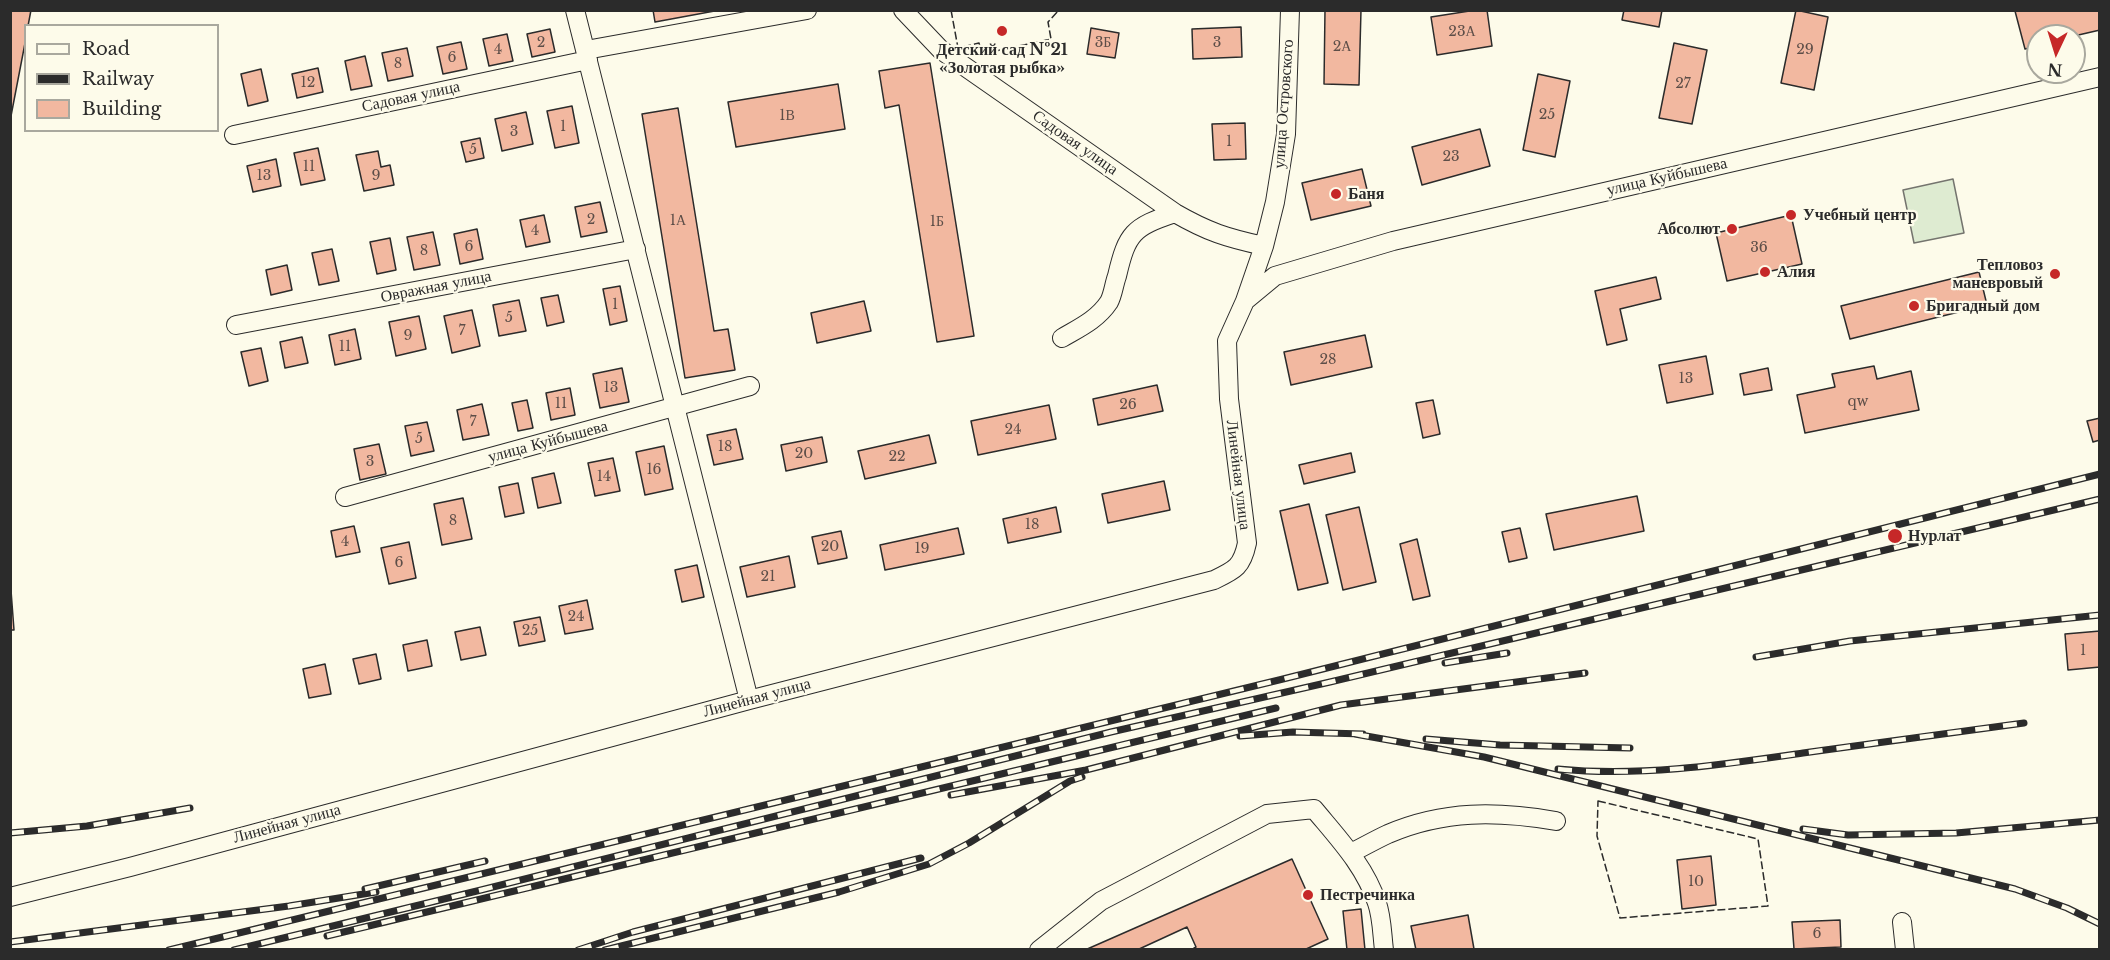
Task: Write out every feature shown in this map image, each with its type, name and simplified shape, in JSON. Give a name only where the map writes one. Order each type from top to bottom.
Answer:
[{"type":"street","points":[[575,10],[749,700]]},
{"type":"street","name":"Садовая улица","points":[[234,135],[587,55],[807,10]]},
{"type":"street","name":"Садовая улица","points":[[903,10],[941,50],[1174,213],[1203,229],[1226,238],[1264,246]]},
{"type":"street","name":"улица Островского","points":[[1245,301],[1264,246],[1275,202],[1286,134],[1290,10]]},
{"type":"street","name":"улица Куйбышева","points":[[1245,301],[1275,276],[1393,241],[2100,77]]},
{"type":"street","points":[[1062,338],[1094,320],[1110,301],[1123,249],[1131,237],[1147,222],[1174,213]]},
{"type":"street","name":"Овражная улица","points":[[236,325],[636,249]]},
{"type":"street","name":"Линейная улица","points":[[10,897],[130,867],[749,700],[1214,580],[1236,569],[1244,557],[1247,543],[1229,399],[1227,341],[1245,301]]},
{"type":"street","name":"улица Куйбышева","points":[[345,497],[750,386]]},
{"type":"street","points":[[1040,950],[1101,901],[1268,814],[1314,809],[1351,853],[1368,880],[1378,905],[1384,950]]},
{"type":"street","points":[[1351,853],[1389,834],[1429,821],[1471,814],[1514,814],[1556,821]]},
{"type":"street","points":[[1902,922],[1905,950]]},
{"type":"green space","points":[[1953,179],[1964,233],[1914,243],[1903,190]]},
{"type":"building","points":[[10,10],[31,10],[28,24],[24,24],[24,48],[11,116]]},
{"type":"building","points":[[653,10],[720,10],[655,22]]},
{"type":"building","points":[[1325,10],[1361,10],[1359,85],[1324,84]]},
{"type":"building","points":[[1487,10],[1492,46],[1437,55],[1431,17]]},
{"type":"building","points":[[1624,10],[1662,10],[1659,27],[1622,20]]},
{"type":"building","points":[[1796,10],[1828,17],[1814,90],[1781,83]]},
{"type":"building","points":[[2100,10],[2100,30],[2086,33],[2086,24],[2026,24],[2025,49],[2015,11]]},
{"type":"building","points":[[1241,27],[1242,57],[1193,59],[1192,29]]},
{"type":"building","points":[[1091,28],[1119,33],[1115,58],[1087,54]]},
{"type":"building","points":[[550,29],[555,52],[532,57],[527,34]]},
{"type":"building","points":[[507,34],[513,61],[489,66],[483,39]]},
{"type":"building","points":[[461,42],[467,69],[443,74],[437,47]]},
{"type":"building","points":[[1674,43],[1707,50],[1692,124],[1659,118]]},
{"type":"building","points":[[407,48],[413,76],[388,81],[382,53]]},
{"type":"building","points":[[365,56],[372,86],[351,90],[345,61]]},
{"type":"building","points":[[930,63],[974,336],[937,342],[899,105],[885,108],[879,71]]},
{"type":"building","points":[[318,68],[323,92],[297,98],[292,74]]},
{"type":"building","points":[[261,69],[268,101],[248,106],[241,74]]},
{"type":"building","points":[[1538,74],[1570,81],[1555,157],[1523,150]]},
{"type":"building","points":[[838,84],[845,129],[736,147],[728,102]]},
{"type":"building","points":[[572,106],[579,143],[555,148],[547,111]]},
{"type":"building","points":[[678,108],[714,331],[728,329],[735,370],[685,378],[642,114]]},
{"type":"building","points":[[526,112],[533,144],[502,151],[495,119]]},
{"type":"building","points":[[1245,123],[1246,159],[1214,160],[1212,124]]},
{"type":"building","points":[[1480,129],[1490,166],[1422,185],[1412,147]]},
{"type":"building","points":[[480,138],[484,158],[466,162],[461,142]]},
{"type":"building","points":[[318,148],[325,180],[301,185],[294,153]]},
{"type":"building","points":[[378,151],[381,167],[390,165],[394,185],[364,191],[356,155]]},
{"type":"building","points":[[276,159],[281,186],[253,192],[247,166]]},
{"type":"building","name":"Баня","points":[[1362,169],[1371,206],[1311,220],[1302,183]]},
{"type":"building","points":[[600,202],[607,232],[581,237],[575,207]]},
{"type":"building","points":[[544,215],[550,242],[526,247],[520,220]]},
{"type":"building","points":[[1791,215],[1802,264],[1727,281],[1716,233]]},
{"type":"building","points":[[477,229],[483,259],[460,264],[454,234]]},
{"type":"building","points":[[433,232],[440,265],[414,270],[407,237]]},
{"type":"building","points":[[390,238],[396,270],[377,274],[370,242]]},
{"type":"building","points":[[332,249],[339,281],[319,285],[312,253]]},
{"type":"building","points":[[287,265],[292,290],[271,295],[266,270]]},
{"type":"building","name":"Бригадный дом","points":[[1979,272],[1987,305],[1850,339],[1841,306]]},
{"type":"building","points":[[1656,277],[1661,299],[1620,309],[1627,340],[1607,345],[1595,291]]},
{"type":"building","points":[[620,286],[627,321],[610,325],[603,289]]},
{"type":"building","points":[[558,295],[564,322],[547,326],[541,298]]},
{"type":"building","points":[[519,300],[526,331],[499,336],[493,305]]},
{"type":"building","points":[[864,301],[871,331],[817,343],[811,313]]},
{"type":"building","points":[[472,310],[480,346],[452,353],[444,316]]},
{"type":"building","points":[[419,316],[426,349],[396,356],[389,322]]},
{"type":"building","points":[[355,329],[361,359],[335,365],[329,335]]},
{"type":"building","points":[[1365,335],[1372,367],[1291,385],[1284,352]]},
{"type":"building","points":[[302,337],[308,363],[285,368],[280,342]]},
{"type":"building","points":[[261,348],[268,381],[249,386],[241,352]]},
{"type":"building","points":[[1706,356],[1713,394],[1667,403],[1659,365]]},
{"type":"building","points":[[1874,366],[1877,379],[1911,371],[1919,410],[1805,433],[1797,395],[1835,387],[1832,374]]},
{"type":"building","points":[[622,368],[629,402],[600,408],[593,374]]},
{"type":"building","points":[[1768,368],[1772,390],[1744,395],[1740,374]]},
{"type":"building","points":[[1157,385],[1163,411],[1098,425],[1093,399]]},
{"type":"building","points":[[570,388],[575,415],[551,420],[546,393]]},
{"type":"building","points":[[527,400],[533,428],[518,431],[512,403]]},
{"type":"building","points":[[1433,400],[1440,434],[1423,438],[1416,403]]},
{"type":"building","points":[[482,404],[489,435],[463,440],[457,410]]},
{"type":"building","points":[[1049,405],[1056,439],[978,455],[971,421]]},
{"type":"building","points":[[2100,418],[2100,440],[2093,442],[2087,421]]},
{"type":"building","points":[[427,422],[434,451],[411,456],[405,426]]},
{"type":"building","points":[[736,429],[743,459],[714,465],[707,435]]},
{"type":"building","points":[[929,435],[936,463],[865,479],[858,451]]},
{"type":"building","points":[[822,437],[827,462],[786,471],[781,445]]},
{"type":"building","points":[[379,444],[386,474],[360,480],[354,449]]},
{"type":"building","points":[[664,446],[673,489],[645,495],[636,452]]},
{"type":"building","points":[[1351,453],[1355,472],[1304,484],[1299,465]]},
{"type":"building","points":[[613,458],[620,491],[595,496],[588,463]]},
{"type":"building","points":[[554,473],[561,503],[538,508],[532,478]]},
{"type":"building","points":[[1164,481],[1170,510],[1108,523],[1102,494]]},
{"type":"building","points":[[518,483],[524,513],[505,517],[499,487]]},
{"type":"building","points":[[1637,496],[1644,531],[1554,550],[1546,514]]},
{"type":"building","points":[[463,498],[472,539],[442,545],[434,504]]},
{"type":"building","points":[[1309,504],[1328,583],[1298,590],[1280,511]]},
{"type":"building","points":[[1056,507],[1061,532],[1008,543],[1003,519]]},
{"type":"building","points":[[1359,507],[1376,582],[1343,590],[1326,515]]},
{"type":"building","points":[[354,526],[360,552],[336,557],[331,531]]},
{"type":"building","points":[[958,528],[964,554],[885,570],[880,545]]},
{"type":"building","points":[[1520,528],[1527,558],[1509,562],[1502,532]]},
{"type":"building","points":[[841,531],[847,558],[818,564],[812,537]]},
{"type":"building","points":[[1417,539],[1430,596],[1413,600],[1400,544]]},
{"type":"building","points":[[409,542],[416,578],[389,584],[381,548]]},
{"type":"building","points":[[789,556],[795,587],[747,597],[740,567]]},
{"type":"building","points":[[697,565],[704,597],[682,602],[675,570]]},
{"type":"building","points":[[10,577],[14,630],[10,630]]},
{"type":"building","points":[[587,600],[593,629],[565,634],[559,606]]},
{"type":"building","points":[[540,617],[545,641],[519,646],[514,622]]},
{"type":"building","points":[[480,627],[486,655],[461,660],[455,632]]},
{"type":"building","points":[[2100,631],[2100,667],[2068,670],[2065,634]]},
{"type":"building","points":[[427,640],[432,666],[408,671],[403,645]]},
{"type":"building","points":[[376,654],[381,679],[359,684],[353,659]]},
{"type":"building","points":[[325,664],[331,694],[309,698],[303,669]]},
{"type":"building","points":[[1711,856],[1716,905],[1682,909],[1677,860]]},
{"type":"building","points":[[1292,859],[1328,939],[1304,950],[1191,950],[1196,947],[1187,927],[1137,950],[1085,950]]},
{"type":"building","points":[[1361,909],[1365,950],[1347,950],[1343,911]]},
{"type":"building","points":[[1468,915],[1474,949],[1416,950],[1411,926]]},
{"type":"building","points":[[1840,920],[1841,947],[1794,949],[1792,922]]},
{"type":"railway","points":[[169,950],[1283,679],[2100,474]]},
{"type":"railway","points":[[234,950],[1111,732],[2100,499]]},
{"type":"railway","points":[[1756,657],[1850,641],[2100,615]]},
{"type":"railway","points":[[1445,663],[1507,653]]},
{"type":"railway","points":[[951,795],[1086,770],[1341,705],[1585,673]]},
{"type":"railway","points":[[327,936],[1276,708]]},
{"type":"railway","points":[[1558,769],[1620,772],[1681,768],[1741,762],[2024,723]]},
{"type":"railway","points":[[1240,736],[1293,732],[1363,734]]},
{"type":"railway","points":[[1355,734],[1484,757],[2015,889],[2067,908],[2100,924]]},
{"type":"railway","points":[[1426,739],[1500,745],[1630,748]]},
{"type":"railway","points":[[605,950],[839,892],[929,864],[969,843],[1070,781],[1082,777]]},
{"type":"railway","points":[[10,833],[87,826],[190,808]]},
{"type":"railway","points":[[1803,829],[1848,835],[1956,833],[2100,820]]},
{"type":"railway","points":[[578,950],[633,932],[921,858]]},
{"type":"railway","points":[[365,889],[485,861]]},
{"type":"railway","points":[[10,942],[289,906],[376,892]]},
{"type":"fence","points":[[951,10],[958,48],[979,43],[982,54],[1051,39],[1048,22],[1059,10]]},
{"type":"fence","points":[[1598,801],[1758,839],[1768,906],[1620,918],[1597,836],[1598,801]]},
{"type":"place","name":"Детский сад №21 «Золотая рыбка»","points":[[1002,31]]},
{"type":"place","name":"Баня","points":[[1336,194]]},
{"type":"place","name":"Учебный центр","points":[[1791,215]]},
{"type":"place","name":"Абсолют","points":[[1732,229]]},
{"type":"place","name":"Алия","points":[[1765,272]]},
{"type":"place","name":"Тепловоз маневровый","points":[[2055,274]]},
{"type":"place","name":"Бригадный дом","points":[[1914,306]]},
{"type":"place","name":"Нурлат","points":[[1895,536]]},
{"type":"place","name":"Пестречинка","points":[[1308,895]]}]
